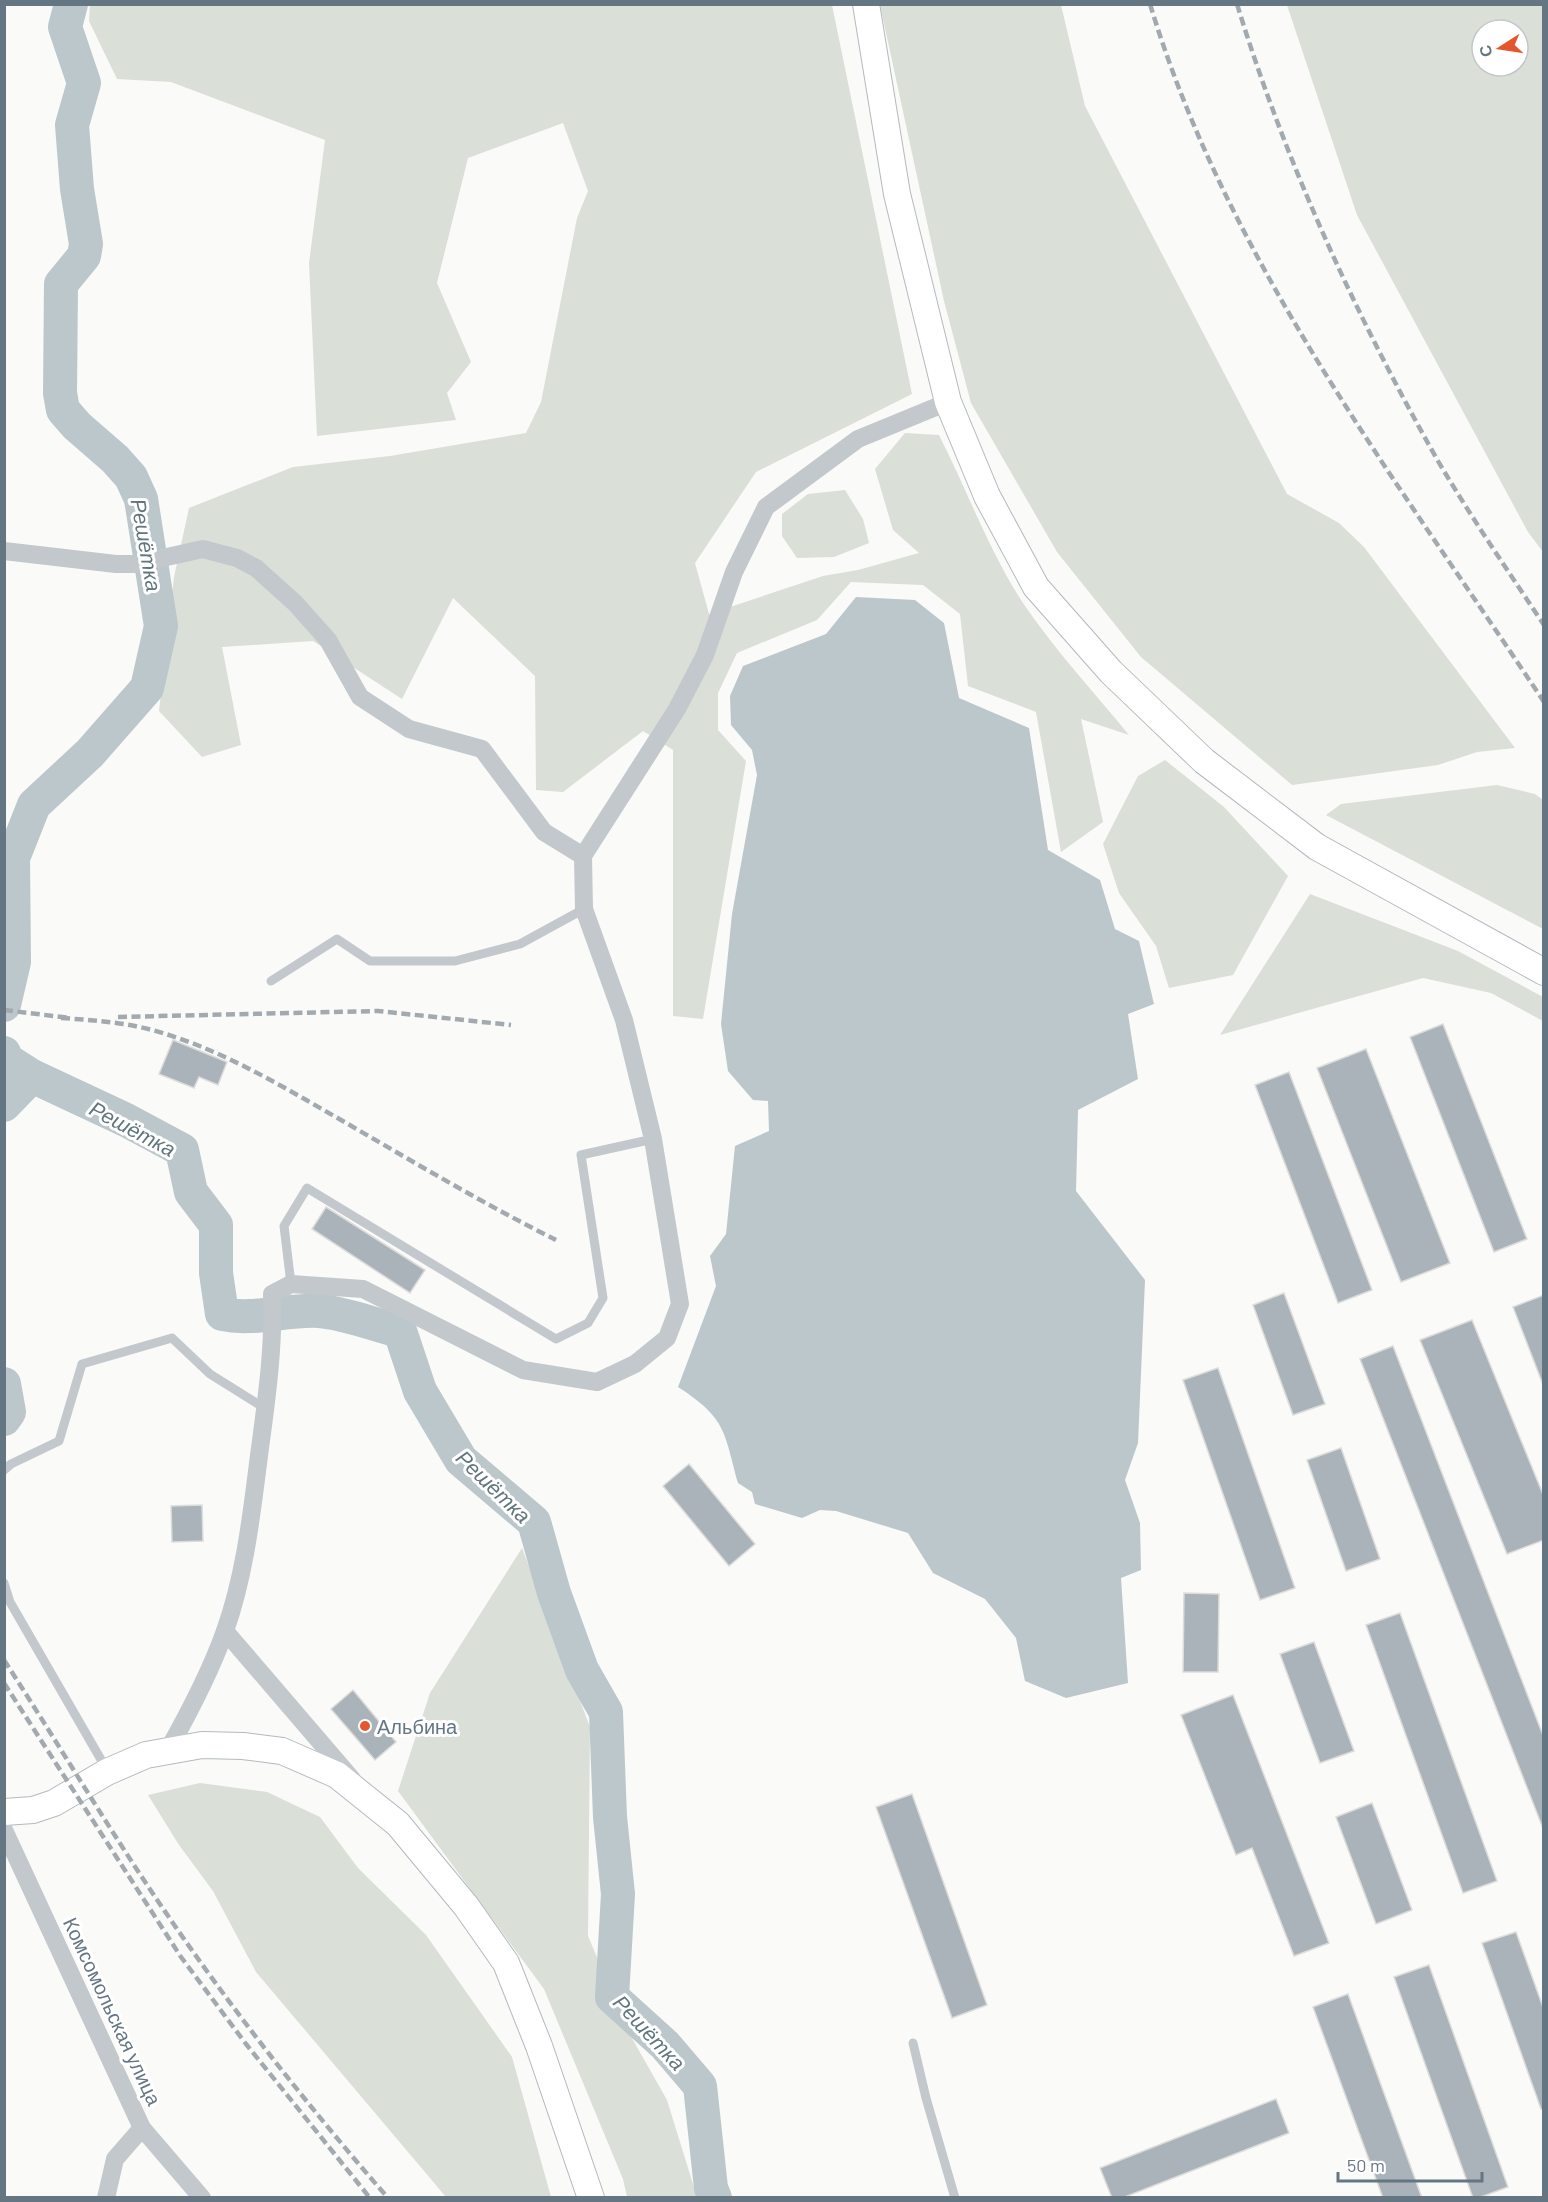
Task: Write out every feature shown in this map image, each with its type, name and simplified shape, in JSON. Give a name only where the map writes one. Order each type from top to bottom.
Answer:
[{"type":"street","points":[[866,4],[897,194],[948,402],[987,496],[1036,587],[1111,672],[1195,753],[1317,847],[1544,972]]},
{"type":"street","points":[[168,1750],[197,1700],[225,1631],[248,1537],[273,1344],[272,1294],[291,1284],[363,1289],[523,1370],[597,1382],[634,1364],[667,1338],[680,1304],[653,1139],[624,1020],[584,909],[583,856],[677,709],[696,673],[734,572],[766,507],[858,439],[948,402]]},
{"type":"street","points":[[4,551],[100,563],[135,564],[203,549],[218,552],[256,568],[296,603],[328,640],[360,697],[409,729],[482,750],[544,832],[583,856]]},
{"type":"street","points":[[225,1631],[369,1799]]},
{"type":"street","points":[[4,1812],[33,1810],[54,1803],[108,1772],[146,1755],[202,1745],[243,1746],[282,1751],[337,1775],[398,1824],[466,1906],[506,1963],[539,2046],[591,2198]]},
{"type":"street","name":"Комсомольская улица","points":[[4,1830],[142,2128],[202,2198]]},
{"type":"street","points":[[106,2198],[115,2159],[142,2128]]},
{"type":"lane","points":[[271,981],[337,939],[370,961],[455,961],[520,944],[584,909]]},
{"type":"lane","points":[[291,1284],[284,1226],[307,1188],[556,1339],[588,1323],[603,1298],[581,1155],[653,1139]]},
{"type":"lane","points":[[4,1470],[11,1464],[59,1441],[82,1364],[172,1338],[210,1374],[266,1409]]},
{"type":"lane","points":[[4,1583],[10,1602],[108,1772]]},
{"type":"lane","points":[[913,2043],[926,2098],[955,2198]]},
{"type":"shaded area","points":[[90,4],[832,5],[912,394],[756,472],[695,563],[709,614],[823,576],[858,570],[919,553],[893,530],[875,469],[905,433],[939,435],[989,541],[1023,603],[1129,735],[1081,719],[1103,822],[1061,852],[1036,712],[968,686],[960,614],[923,585],[851,582],[817,620],[737,653],[718,693],[718,730],[746,761],[703,1019],[673,1016],[673,750],[643,731],[563,792],[536,790],[535,676],[453,598],[402,699],[313,641],[222,647],[241,745],[202,757],[159,711],[174,577],[189,508],[293,467],[390,456],[526,433],[541,402],[577,218],[588,191],[563,123],[468,158],[437,283],[471,362],[447,393],[456,420],[317,436],[309,263],[325,140],[171,82],[117,79],[89,21]]},
{"type":"shaded area","points":[[880,5],[1061,5],[1085,106],[1287,494],[1339,523],[1364,547],[1515,748],[1477,752],[1438,765],[1292,785],[1141,657],[1057,552],[971,403],[944,301]]},
{"type":"shaded area","points":[[1287,5],[1543,5],[1543,552],[1528,532],[1357,215]]},
{"type":"shaded area","points":[[845,490],[863,519],[869,543],[834,557],[797,558],[782,536],[782,514],[808,494]]},
{"type":"shaded area","points":[[856,597],[915,600],[944,623],[959,698],[1029,728],[1048,850],[1100,880],[1115,929],[1139,941],[1154,1004],[1128,1014],[1138,1079],[1078,1110],[1076,1191],[1145,1280],[1138,1443],[1125,1480],[1140,1523],[1141,1570],[1121,1578],[1128,1683],[1066,1698],[1025,1681],[1016,1638],[985,1599],[933,1573],[908,1533],[836,1511],[820,1510],[802,1518],[755,1504],[752,1492],[738,1483],[721,1427],[706,1408],[678,1387],[716,1286],[710,1256],[726,1234],[735,1146],[769,1131],[768,1101],[753,1100],[728,1071],[721,1024],[732,914],[757,775],[752,750],[731,725],[730,696],[743,666],[826,634]]},
{"type":"shaded area","points":[[1165,760],[1224,807],[1288,876],[1233,975],[1169,988],[1156,946],[1119,893],[1103,844],[1138,776]]},
{"type":"shaded area","points":[[1497,785],[1535,794],[1543,800],[1543,929],[1326,815],[1341,804]]},
{"type":"shaded area","points":[[1310,894],[1458,951],[1543,997],[1543,1021],[1491,993],[1423,978],[1220,1035]]},
{"type":"shaded area","points":[[522,1548],[590,1727],[588,1936],[629,2033],[667,2100],[697,2197],[627,2197],[623,2179],[544,1989],[398,1791],[430,1693]]},
{"type":"shaded area","points":[[200,1783],[267,1792],[320,1817],[358,1868],[426,1935],[512,2057],[551,2197],[446,2197],[256,1972],[213,1891],[179,1845],[148,1795]]},
{"type":"building","points":[[1443,1024],[1527,1239],[1494,1252],[1410,1037]]},
{"type":"building","points":[[173,1040],[227,1062],[218,1085],[199,1077],[194,1088],[159,1074]]},
{"type":"building","points":[[1366,1049],[1450,1263],[1401,1282],[1317,1068]]},
{"type":"building","points":[[1289,1072],[1372,1290],[1338,1303],[1255,1085]]},
{"type":"building","points":[[326,1207],[425,1270],[410,1293],[312,1229]]},
{"type":"building","points":[[1284,1293],[1325,1404],[1293,1415],[1253,1305]]},
{"type":"building","points":[[1544,1295],[1544,1381],[1542,1382],[1513,1307]]},
{"type":"building","points":[[1472,1320],[1544,1497],[1544,1540],[1507,1554],[1420,1340]]},
{"type":"building","points":[[1393,1346],[1544,1738],[1544,1831],[1360,1359]]},
{"type":"building","points":[[1218,1368],[1295,1588],[1260,1600],[1183,1380]]},
{"type":"building","points":[[1341,1448],[1380,1559],[1346,1571],[1307,1460]]},
{"type":"building","points":[[689,1464],[755,1544],[729,1566],[663,1486]]},
{"type":"building","points":[[202,1505],[203,1541],[172,1542],[171,1506]]},
{"type":"building","points":[[1184,1593],[1219,1594],[1218,1672],[1183,1672]]},
{"type":"building","points":[[1400,1613],[1497,1881],[1463,1893],[1366,1625]]},
{"type":"building","points":[[1314,1642],[1354,1751],[1320,1763],[1280,1654]]},
{"type":"building","points":[[353,1690],[396,1742],[375,1760],[331,1709]]},
{"type":"building","points":[[1233,1695],[1329,1943],[1294,1956],[1252,1848],[1236,1855],[1181,1715]]},
{"type":"building","points":[[912,1794],[987,2005],[952,2018],[876,1807]]},
{"type":"building","points":[[1372,1803],[1412,1910],[1376,1924],[1336,1817]]},
{"type":"building","points":[[1516,1932],[1544,2010],[1544,2109],[1541,2109],[1482,1943]]},
{"type":"building","points":[[1429,1965],[1508,2187],[1478,2198],[1473,2198],[1394,1977]]},
{"type":"building","points":[[1348,1994],[1422,2198],[1383,2198],[1313,2007]]},
{"type":"building","points":[[1276,2099],[1289,2133],[1122,2198],[1112,2198],[1100,2168]]},
{"type":"waterway","name":"Решётка","points":[[4,1005],[14,962],[13,858],[34,805],[90,753],[147,688],[161,626],[141,499],[131,477],[63,410],[60,393],[61,284],[84,256],[86,244],[77,189],[72,125],[84,83],[65,27],[71,4]]},
{"type":"waterway","name":"Решётка","points":[[4,1053],[7,1060],[32,1076],[126,1120],[182,1150],[191,1192],[216,1225],[216,1273],[222,1314],[258,1316],[319,1311],[400,1331],[420,1391],[461,1460],[534,1522],[554,1593],[582,1670],[606,1712],[610,1817],[618,1894],[612,1997],[665,2045],[700,2086],[711,2188],[715,2198]]},
{"type":"waterway","points":[[4,1105],[32,1076]]},
{"type":"waterway","points":[[4,1384],[9,1412],[4,1419]]},
{"type":"railway","points":[[1150,4],[1183,99],[1224,191],[1270,280],[1321,367],[1375,452],[1544,702]]},
{"type":"railway","points":[[1237,4],[1278,123],[1351,295],[1438,461],[1544,625]]},
{"type":"railway","points":[[4,1010],[70,1018]]},
{"type":"railway","points":[[118,1017],[378,1011],[511,1025]]},
{"type":"railway","points":[[61,1018],[141,1027],[225,1057],[272,1081],[474,1197],[556,1240]]},
{"type":"railway","points":[[4,1660],[123,1848],[216,1984],[329,2128],[388,2198]]},
{"type":"railway","points":[[4,1683],[181,1957],[246,2044],[370,2198]]},
{"type":"place","name":"Альбина","points":[[365,1726]]}]
